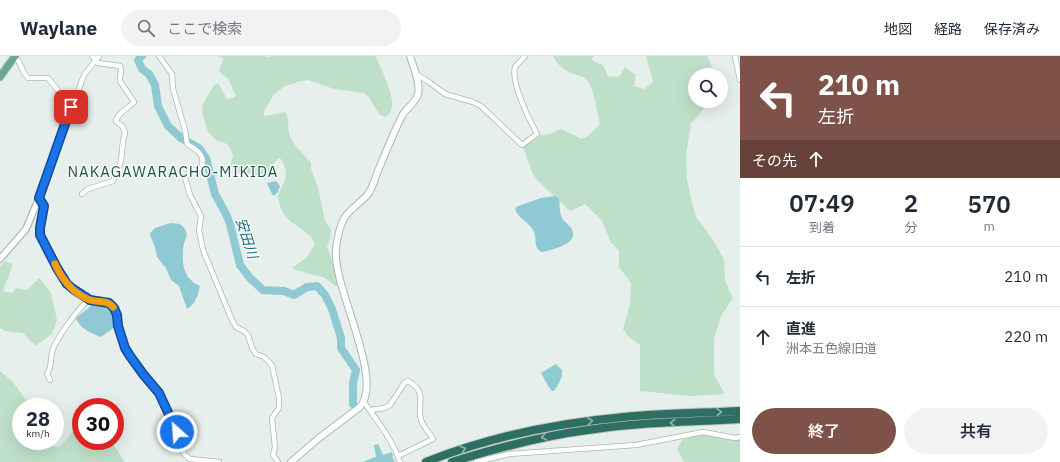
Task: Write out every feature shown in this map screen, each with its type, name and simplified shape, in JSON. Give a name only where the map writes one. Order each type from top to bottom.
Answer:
[{"type":"highway","points":[[426,462],[485,442],[554,427],[624,417],[740,411]]},
{"type":"highway","points":[[452,462],[521,442],[582,430],[740,419]]},
{"type":"main road","points":[[291,462],[364,402],[366,396],[367,385],[364,357],[337,268],[336,250],[345,218],[369,193],[403,114],[418,94],[416,74],[410,56]]},
{"type":"main road","points":[[0,77],[17,58]]},
{"type":"street","points":[[0,259],[26,229],[39,198],[84,74],[93,58],[99,56]]},
{"type":"street","points":[[159,56],[172,74],[173,89],[187,141],[202,156],[203,162],[201,168],[189,172],[185,178],[190,195],[201,216],[199,231],[203,250],[233,324],[248,335],[252,348],[256,354],[272,364],[279,398],[279,408],[272,418],[271,423],[275,447],[273,455],[278,462]]},
{"type":"street","points":[[416,74],[445,94],[473,102],[481,106],[522,145],[537,134],[529,121],[514,81],[515,67],[525,56]]},
{"type":"street","points":[[735,56],[740,80]]},
{"type":"street","points":[[17,58],[28,78],[48,78],[71,107]]},
{"type":"street","points":[[82,194],[88,190],[113,181],[121,161],[125,134],[123,127],[116,121],[122,111],[134,102],[120,82],[122,70],[120,66],[98,64],[93,58]]},
{"type":"street","points":[[39,198],[44,206],[40,228],[42,240],[67,284],[90,300],[107,302],[114,308],[125,348],[143,374],[159,393],[180,439],[185,456],[190,459],[219,462]]},
{"type":"street","points":[[50,380],[47,374],[51,368],[51,354],[55,345],[68,324],[90,300]]},
{"type":"street","points":[[370,410],[386,408],[390,405],[405,382],[408,381],[415,385],[419,390],[420,419],[425,429],[433,439],[398,456]]},
{"type":"street","points":[[364,402],[384,432],[400,462]]},
{"type":"street","points":[[476,462],[509,454],[636,445],[703,432],[735,438],[740,437]]},
{"type":"green space","points":[[217,56],[376,56],[392,97],[390,112],[385,117],[380,115],[368,96],[364,93],[334,89],[308,80],[285,86],[274,94],[264,112],[264,116],[266,116],[285,112],[288,118],[289,132],[292,140],[311,163],[311,169],[318,187],[325,221],[331,229],[327,247],[337,274],[337,287],[325,278],[292,268],[307,257],[315,244],[311,237],[288,219],[280,207],[278,197],[284,183],[286,172],[280,158],[265,175],[257,176],[246,173],[240,174],[230,166],[233,156],[227,144],[216,140],[208,132],[202,112],[203,104],[214,85],[219,84],[227,99],[236,96],[228,79],[219,71],[223,59]]},
{"type":"green space","points":[[553,56],[594,56],[591,60],[603,65],[608,76],[619,77],[625,67],[636,75],[634,86],[644,89],[653,82],[646,56],[707,56],[713,68],[688,68],[688,108],[704,108],[691,123],[686,157],[687,179],[696,217],[713,240],[724,259],[725,281],[733,298],[721,316],[714,338],[714,375],[725,394],[691,396],[640,391],[640,345],[628,336],[623,329],[630,304],[631,283],[619,267],[619,250],[611,243],[602,221],[585,204],[570,211],[537,180],[532,172],[523,147],[540,135],[550,134],[561,129],[582,139],[588,136],[600,124],[588,81],[583,77],[564,69]]},
{"type":"green space","points":[[5,261],[13,264],[3,291],[12,293],[16,288],[27,290],[39,278],[51,293],[57,320],[52,334],[35,346],[23,333],[5,331],[0,328],[0,267]]},
{"type":"green space","points":[[0,371],[13,382],[25,398],[12,398],[12,450],[64,450],[64,442],[72,432],[72,450],[117,450],[125,462],[0,462]]},
{"type":"green space","points":[[707,434],[738,440],[740,439],[740,462],[684,462],[677,449],[683,439]]},
{"type":"water","points":[[276,181],[280,186],[278,192],[274,196],[267,183]]},
{"type":"water","points":[[555,196],[559,199],[561,216],[571,228],[573,237],[567,244],[541,252],[537,248],[534,232],[515,209],[516,207],[541,198]]},
{"type":"water","points":[[170,223],[180,224],[186,231],[183,249],[185,271],[190,280],[200,286],[195,302],[187,309],[179,286],[171,280],[166,268],[157,257],[150,235],[155,228]]},
{"type":"water","points":[[92,305],[110,308],[114,314],[116,326],[101,337],[82,327],[76,318]]},
{"type":"water","points":[[556,364],[562,370],[562,376],[554,391],[552,391],[541,373]]},
{"type":"water","points":[[378,444],[383,455],[392,452],[392,457],[395,462],[362,462],[376,457],[374,445]]},
{"type":"waterway","name":"安田川","points":[[142,56],[138,60],[142,69],[149,74],[155,85],[158,106],[168,126],[181,138],[199,148],[206,158],[215,194],[230,224],[240,265],[250,278],[263,290],[284,291],[294,295],[307,287],[317,286],[325,295],[332,309],[341,338],[341,348],[356,370],[353,383],[353,404]]},
{"type":"slow traffic","points":[[55,264],[67,284],[73,289],[90,300],[107,302],[113,307]]},
{"type":"district","name":"NAKAGAWARACHO-MIKIDA","points":[[173,171]]},
{"type":"route","points":[[71,107],[55,157],[39,198],[44,206],[40,222],[40,235],[67,284],[90,300],[103,301],[112,305],[117,315],[120,336],[125,348],[143,374],[159,393],[177,432]]}]
